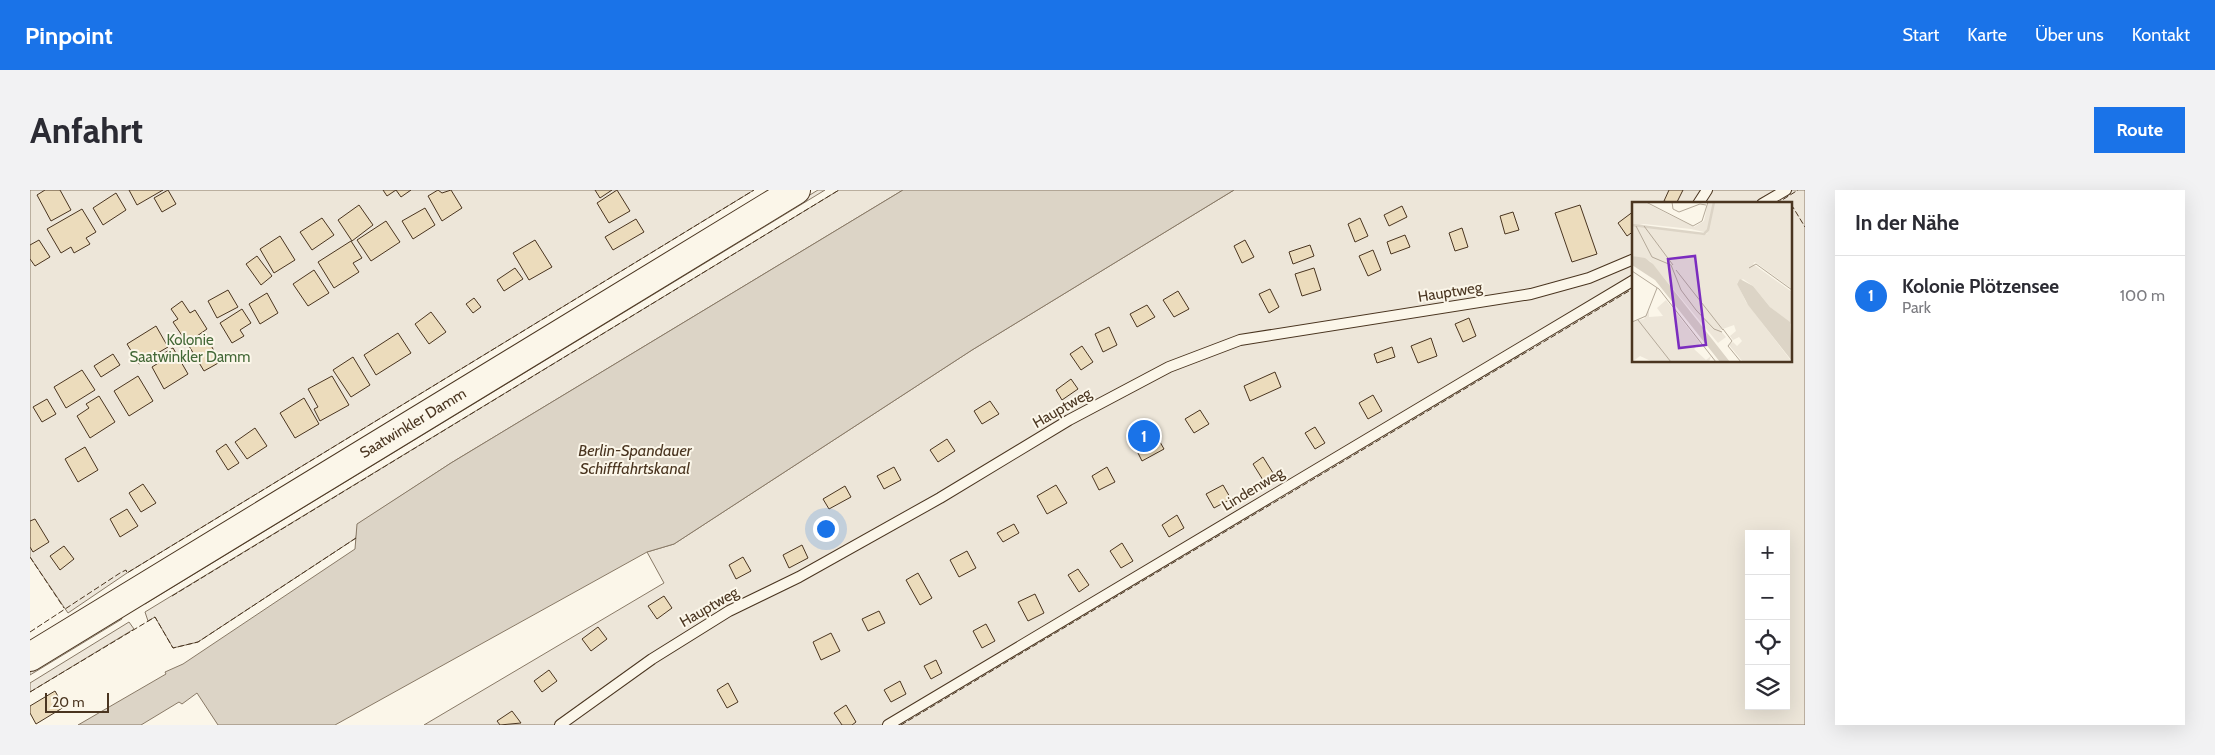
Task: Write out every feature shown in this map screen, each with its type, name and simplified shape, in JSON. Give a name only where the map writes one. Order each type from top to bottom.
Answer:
[{"type":"main road","name":"Saatwinkler Damm","points":[[30,657],[796,190]]},
{"type":"lane","points":[[1699,202],[1706,190]]},
{"type":"lane","points":[[1765,202],[1786,190]]},
{"type":"lane","name":"Hauptweg","points":[[560,725],[652,659],[729,611],[824,563],[940,498],[1069,420],[1169,367],[1240,340],[1531,294],[1589,278],[1630,261]]},
{"type":"lane","name":"Lindenweg","points":[[888,725],[1632,279]]},
{"type":"green space","name":"Kolonie Saatwinkler Damm","points":[[30,190],[754,190],[127,573],[68,613],[30,557]]},
{"type":"green space","points":[[818,190],[825,190],[145,604],[143,601]]},
{"type":"green space","points":[[839,190],[903,190],[451,463],[358,524],[356,538],[198,642],[173,648],[155,617],[148,621],[145,612]]},
{"type":"green space","points":[[1234,190],[1805,190],[1805,725],[424,725],[664,583],[647,552],[674,544],[972,350]]},
{"type":"green space","points":[[120,615],[122,619],[30,675],[30,671]]},
{"type":"green space","points":[[129,622],[134,629],[30,692],[30,683]]},
{"type":"water","name":"Berlin-Spandauer Schifffahrtskanal","points":[[903,190],[1234,190],[972,350],[674,544],[647,552],[335,725],[218,725],[197,693],[182,704],[179,702],[141,725],[78,725],[166,674],[165,672],[183,664],[355,549],[357,524],[451,463]]},
{"type":"building","points":[[45,190],[60,190],[71,210],[51,221],[37,195]]},
{"type":"building","points":[[129,190],[163,190],[137,205]]},
{"type":"building","points":[[168,190],[176,204],[162,212],[154,198]]},
{"type":"building","points":[[383,190],[396,190],[387,196]]},
{"type":"building","points":[[396,190],[411,190],[401,197]]},
{"type":"building","points":[[438,190],[442,193],[451,190],[462,208],[442,221],[428,196]]},
{"type":"building","points":[[595,190],[612,190],[600,198]]},
{"type":"building","points":[[617,190],[630,211],[609,223],[597,203]]},
{"type":"building","points":[[1669,190],[1683,190],[1677,202],[1664,201]]},
{"type":"building","points":[[116,193],[126,210],[103,225],[93,208]]},
{"type":"building","points":[[359,205],[373,225],[352,241],[338,220]]},
{"type":"building","points":[[1580,205],[1597,254],[1572,262],[1555,213]]},
{"type":"building","points":[[1402,206],[1407,217],[1389,226],[1384,215]]},
{"type":"building","points":[[425,208],[435,225],[413,239],[402,221]]},
{"type":"building","points":[[82,209],[96,232],[86,238],[90,244],[74,253],[71,247],[61,253],[47,229]]},
{"type":"building","points":[[1513,212],[1519,230],[1505,234],[1500,216]]},
{"type":"building","points":[[1632,212],[1632,232],[1627,236],[1618,223]]},
{"type":"building","points":[[322,218],[334,235],[312,250],[300,232]]},
{"type":"building","points":[[1360,218],[1368,236],[1355,242],[1348,224]]},
{"type":"building","points":[[636,219],[644,232],[613,250],[605,237]]},
{"type":"building","points":[[386,221],[400,242],[371,261],[357,240]]},
{"type":"building","points":[[1462,228],[1468,247],[1455,251],[1449,233]]},
{"type":"building","points":[[1405,235],[1410,247],[1391,254],[1387,242]]},
{"type":"building","points":[[280,236],[295,260],[274,273],[260,249]]},
{"type":"building","points":[[39,240],[50,257],[35,266],[30,259],[30,245]]},
{"type":"building","points":[[535,240],[552,267],[529,280],[513,253]]},
{"type":"building","points":[[1245,240],[1254,257],[1242,263],[1234,246]]},
{"type":"building","points":[[351,241],[362,258],[353,263],[359,272],[334,288],[318,262]]},
{"type":"building","points":[[1310,245],[1314,256],[1293,264],[1289,252]]},
{"type":"building","points":[[1373,250],[1381,270],[1368,276],[1359,256]]},
{"type":"building","points":[[257,256],[272,276],[261,285],[246,264]]},
{"type":"building","points":[[515,268],[523,279],[504,291],[497,280]]},
{"type":"building","points":[[1314,268],[1321,290],[1302,296],[1295,274]]},
{"type":"building","points":[[314,270],[329,293],[308,306],[293,284]]},
{"type":"building","points":[[1270,289],[1279,307],[1269,313],[1259,294]]},
{"type":"building","points":[[228,290],[238,307],[217,318],[208,301]]},
{"type":"building","points":[[1178,291],[1189,309],[1174,317],[1163,300]]},
{"type":"building","points":[[267,293],[278,313],[260,324],[249,304]]},
{"type":"building","points":[[474,298],[481,307],[473,313],[466,304]]},
{"type":"building","points":[[182,301],[190,313],[195,310],[207,329],[187,343],[173,322],[178,319],[171,309]]},
{"type":"building","points":[[1147,305],[1155,317],[1137,327],[1130,314]]},
{"type":"building","points":[[242,309],[251,323],[240,330],[244,336],[232,343],[220,323]]},
{"type":"building","points":[[431,312],[446,332],[429,344],[415,324]]},
{"type":"building","points":[[1469,318],[1476,336],[1463,342],[1455,324]]},
{"type":"building","points":[[156,326],[168,347],[139,364],[127,344]]},
{"type":"building","points":[[1109,327],[1117,345],[1103,352],[1095,334]]},
{"type":"building","points":[[398,333],[411,353],[376,375],[364,355]]},
{"type":"building","points":[[206,336],[220,362],[204,371],[189,346]]},
{"type":"building","points":[[1431,338],[1437,356],[1418,363],[1411,346]]},
{"type":"building","points":[[1082,346],[1093,362],[1081,370],[1070,354]]},
{"type":"building","points":[[1392,347],[1395,357],[1377,363],[1374,354]]},
{"type":"building","points":[[173,348],[188,374],[164,389],[152,367],[160,362],[157,357]]},
{"type":"building","points":[[113,354],[120,365],[101,377],[94,366]]},
{"type":"building","points":[[353,357],[370,385],[351,397],[333,370]]},
{"type":"building","points":[[82,370],[95,390],[66,408],[54,387]]},
{"type":"building","points":[[1275,372],[1281,387],[1250,401],[1244,386]]},
{"type":"building","points":[[138,376],[153,401],[129,416],[114,391]]},
{"type":"building","points":[[332,376],[349,405],[320,421],[314,409],[318,407],[308,389]]},
{"type":"building","points":[[1071,379],[1078,389],[1062,400],[1056,390]]},
{"type":"building","points":[[1373,395],[1382,411],[1368,419],[1359,403]]},
{"type":"building","points":[[99,396],[115,422],[90,438],[77,416],[89,408],[86,404]]},
{"type":"building","points":[[304,398],[319,424],[295,438],[280,413]]},
{"type":"building","points":[[47,399],[56,414],[42,422],[33,407]]},
{"type":"building","points":[[990,401],[999,414],[982,424],[974,411]]},
{"type":"building","points":[[1200,410],[1209,424],[1194,433],[1185,419]]},
{"type":"building","points":[[1315,427],[1325,443],[1315,449],[1305,433]]},
{"type":"building","points":[[255,428],[267,446],[247,459],[235,442]]},
{"type":"building","points":[[1156,435],[1164,449],[1142,461],[1135,447]]},
{"type":"building","points":[[947,439],[955,451],[938,462],[930,450]]},
{"type":"building","points":[[226,444],[239,463],[228,470],[216,451]]},
{"type":"building","points":[[85,447],[98,470],[78,482],[65,459]]},
{"type":"building","points":[[1263,457],[1273,473],[1263,480],[1253,464]]},
{"type":"building","points":[[894,467],[901,480],[884,489],[877,476]]},
{"type":"building","points":[[1107,467],[1115,482],[1099,490],[1092,476]]},
{"type":"building","points":[[143,484],[156,503],[141,512],[129,493]]},
{"type":"building","points":[[1056,485],[1067,503],[1047,514],[1037,496]]},
{"type":"building","points":[[1223,485],[1231,499],[1214,508],[1206,494]]},
{"type":"building","points":[[845,486],[851,497],[829,509],[823,499]]},
{"type":"building","points":[[127,509],[138,526],[120,537],[110,519]]},
{"type":"building","points":[[1177,515],[1184,528],[1169,537],[1162,525]]},
{"type":"building","points":[[35,519],[49,542],[33,552],[30,547],[30,521]]},
{"type":"building","points":[[1014,524],[1019,533],[1003,542],[997,533]]},
{"type":"building","points":[[1122,543],[1133,561],[1121,568],[1110,551]]},
{"type":"building","points":[[802,545],[808,558],[789,568],[783,555]]},
{"type":"building","points":[[64,546],[74,559],[60,570],[50,556]]},
{"type":"building","points":[[967,551],[976,568],[959,577],[950,560]]},
{"type":"building","points":[[743,557],[751,571],[736,579],[729,565]]},
{"type":"building","points":[[1078,569],[1089,585],[1079,592],[1068,575]]},
{"type":"building","points":[[918,573],[932,598],[920,605],[906,580]]},
{"type":"building","points":[[1035,594],[1044,613],[1028,621],[1018,602]]},
{"type":"building","points":[[664,596],[672,608],[657,619],[648,606]]},
{"type":"building","points":[[879,611],[885,623],[868,631],[862,619]]},
{"type":"building","points":[[986,624],[995,641],[982,648],[973,631]]},
{"type":"building","points":[[598,627],[607,639],[591,651],[582,639]]},
{"type":"building","points":[[831,633],[840,651],[821,660],[813,642]]},
{"type":"building","points":[[936,660],[942,673],[931,679],[924,666]]},
{"type":"building","points":[[549,670],[557,681],[542,692],[534,681]]},
{"type":"building","points":[[900,681],[906,694],[891,702],[884,690]]},
{"type":"building","points":[[728,683],[738,702],[727,708],[717,690]]},
{"type":"building","points":[[55,691],[64,707],[36,724],[30,713],[30,706]]},
{"type":"building","points":[[846,705],[856,722],[852,725],[842,725],[834,713]]},
{"type":"building","points":[[512,711],[521,723],[500,725],[497,721]]},
{"type":"fence","points":[[30,632],[120,573],[126,570],[127,573],[754,190]]},
{"type":"fence","points":[[172,596],[839,190]]},
{"type":"fence","points":[[1779,202],[1798,190]]},
{"type":"fence","points":[[1792,206],[1805,227]]},
{"type":"fence","points":[[901,725],[1632,289]]},
{"type":"fence","points":[[30,692],[155,617],[173,648],[198,642],[356,538]]},
{"type":"fence","points":[[30,557],[64,608]]},
{"type":"place","name":"Kolonie Plötzensee","points":[[1144,436]]}]
